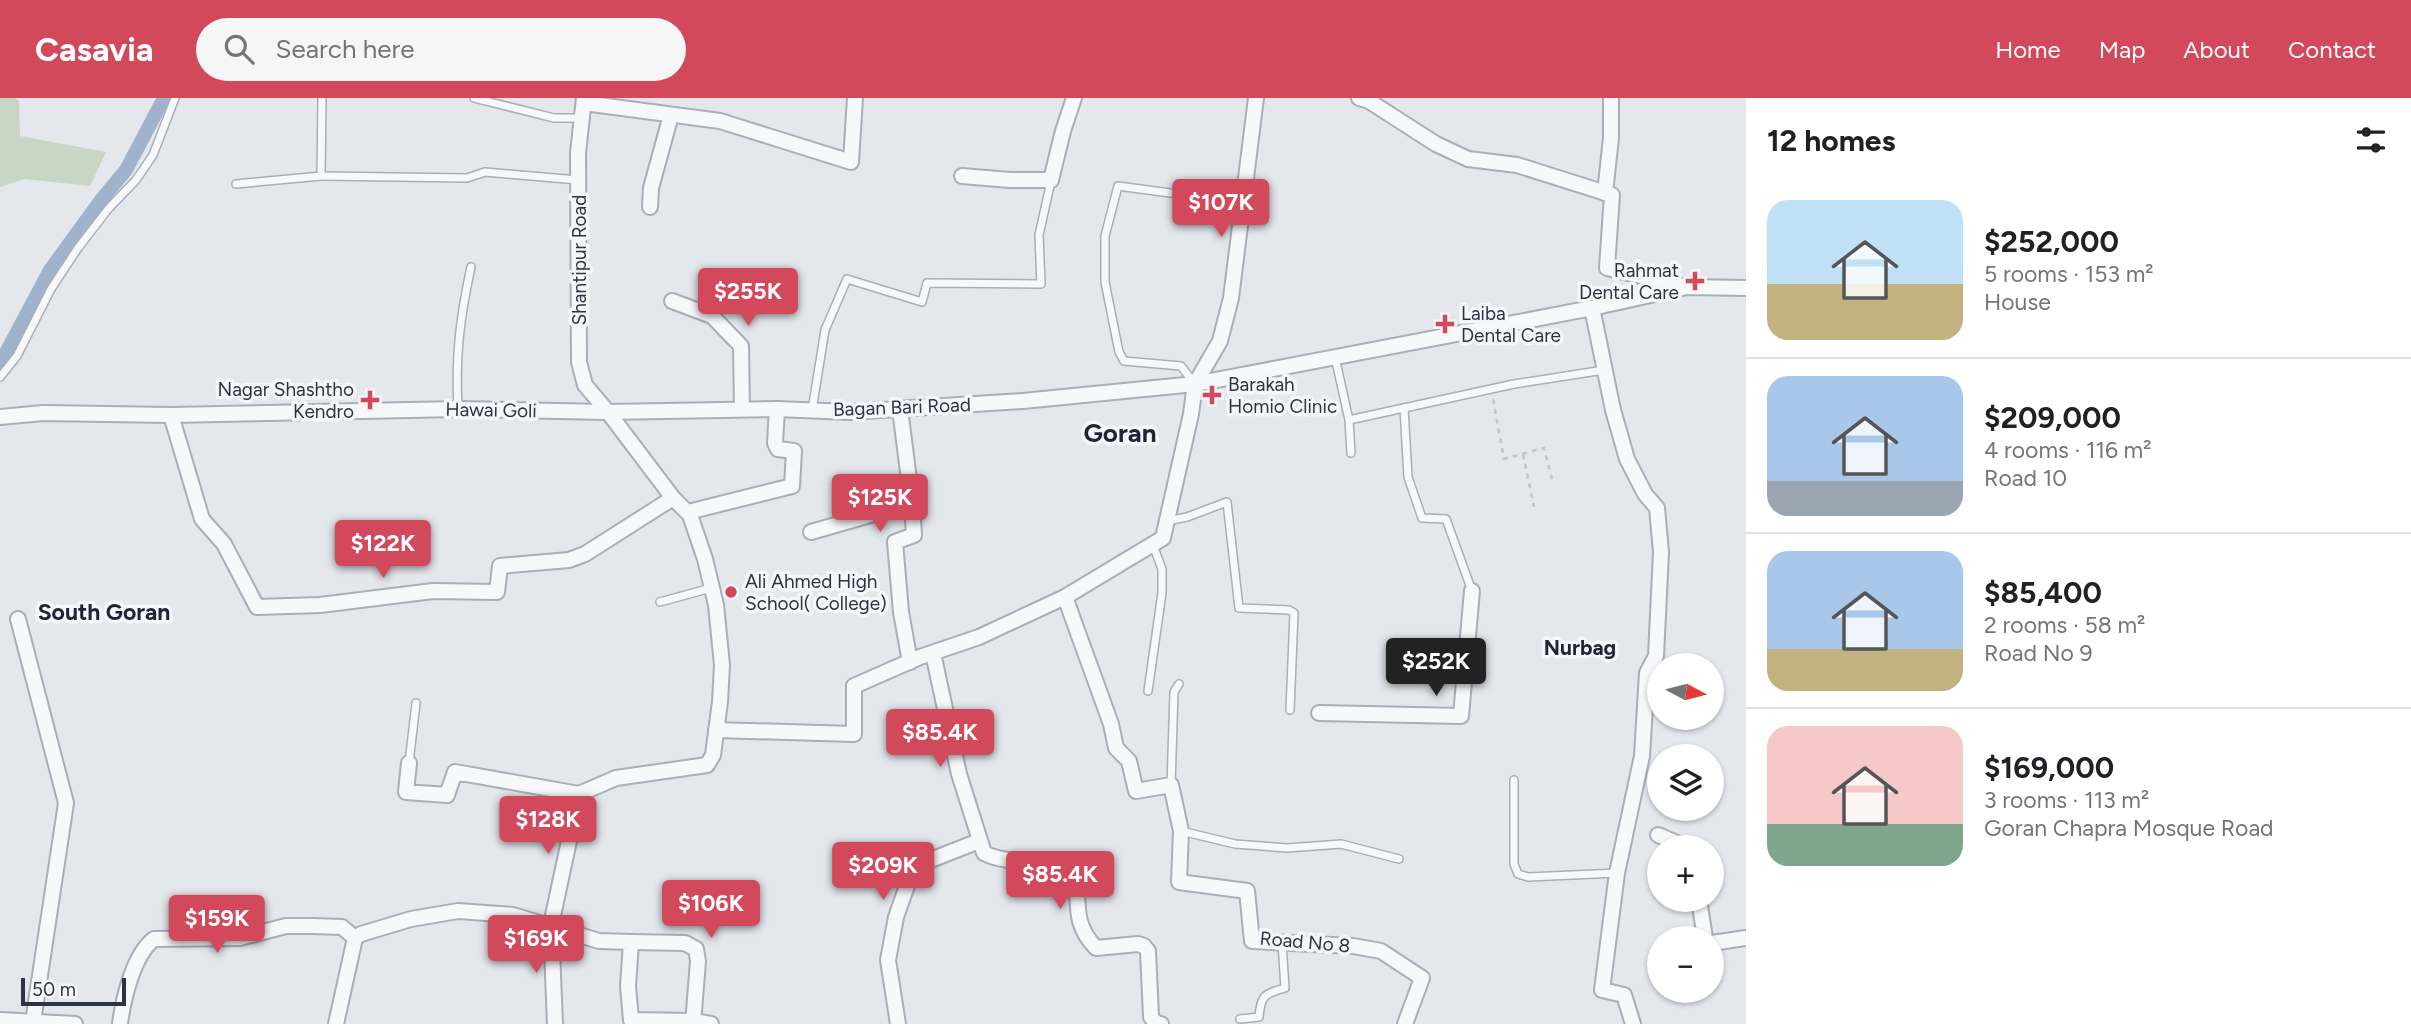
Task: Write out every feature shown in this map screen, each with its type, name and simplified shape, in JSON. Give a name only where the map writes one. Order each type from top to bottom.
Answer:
[{"type":"street","points":[[584,100],[720,121],[851,162],[855,98]]},
{"type":"street","points":[[962,176],[1051,180],[1073,98]]},
{"type":"street","points":[[716,730],[854,733],[854,686],[960,642],[979,637],[1065,597],[1163,538],[1191,414],[1195,384],[1220,341],[1231,298],[1256,98]]},
{"type":"street","points":[[1359,98],[1369,101],[1436,144],[1468,159],[1517,165],[1612,195],[1607,268],[1687,287],[1746,288]]},
{"type":"street","points":[[1605,193],[1611,138],[1611,98]]},
{"type":"street","name":"Shantipur Road","points":[[584,100],[578,180],[579,362],[585,385],[673,498],[688,512]]},
{"type":"street","points":[[650,207],[651,188],[671,115]]},
{"type":"street","name":"Bagan Bari Road","points":[[608,412],[742,409],[850,412],[1023,401],[1195,384],[1592,308],[1687,287]]},
{"type":"street","points":[[673,301],[712,316],[741,346],[742,409]]},
{"type":"street","points":[[1592,308],[1612,410],[1627,459],[1645,494],[1657,509],[1661,552],[1656,656],[1647,673],[1642,756],[1617,873],[1602,990],[1624,995],[1633,1024]]},
{"type":"street","points":[[901,408],[914,535],[895,542],[901,612],[910,662]]},
{"type":"street","name":"Hawai Goli","points":[[1,416],[99,412],[172,415],[458,409],[608,412]]},
{"type":"street","points":[[409,763],[406,792],[447,795],[455,772],[579,794],[616,778],[707,765],[713,755],[722,665],[712,588],[688,512],[792,486],[794,451],[778,449],[775,443],[777,409]]},
{"type":"street","points":[[172,415],[202,519],[224,544],[257,607],[320,605],[433,591],[497,592],[500,566],[569,560],[584,554],[673,498]]},
{"type":"street","points":[[811,532],[912,503]]},
{"type":"street","points":[[1319,712],[1461,716],[1472,591]]},
{"type":"street","points":[[1065,597],[1111,724],[1116,748],[1129,761],[1136,791],[1171,785]]},
{"type":"street","points":[[18,619],[66,803],[33,1022]]},
{"type":"street","points":[[933,653],[959,774],[984,853],[1074,865],[1078,922],[1096,948],[1138,944],[1144,946],[1148,951],[1151,1017],[1161,1024]]},
{"type":"street","name":"Road No 8","points":[[1171,785],[1181,831],[1179,882],[1247,891],[1252,941],[1353,946],[1381,951],[1391,957],[1422,978],[1405,1024]]},
{"type":"street","points":[[555,1024],[551,925],[579,794]]},
{"type":"street","points":[[898,1024],[888,960],[896,917],[908,883],[923,863],[979,841]]},
{"type":"street","points":[[336,1024],[355,938],[411,919],[458,911],[513,915],[599,941],[685,943],[696,949],[698,961],[693,1022]]},
{"type":"street","points":[[120,1024],[128,984],[146,947],[153,939],[240,938],[286,926],[342,928],[355,938]]},
{"type":"street","points":[[1724,941],[1746,937]]},
{"type":"street","points":[[631,942],[628,986],[631,1022],[711,1024]]},
{"type":"street","points":[[0,1020],[75,1024]]},
{"type":"lane","points":[[0,377],[17,356],[51,289],[78,248],[109,208],[136,180],[153,155],[175,98]]},
{"type":"lane","points":[[321,176],[322,98]]},
{"type":"lane","points":[[474,98],[554,118],[582,118]]},
{"type":"lane","points":[[236,184],[321,176],[467,178],[485,172],[578,180]]},
{"type":"lane","points":[[812,410],[825,330],[847,279],[922,302],[927,283],[1041,284],[1038,235],[1051,180]]},
{"type":"lane","points":[[1170,193],[1118,186],[1105,236],[1105,282],[1119,352],[1124,361],[1181,366],[1195,384]]},
{"type":"lane","points":[[458,409],[456,377],[459,324],[471,267]]},
{"type":"lane","points":[[1335,356],[1349,420],[1351,453]]},
{"type":"lane","points":[[1349,420],[1491,389],[1604,370]]},
{"type":"lane","points":[[1404,408],[1407,469],[1422,518],[1446,519],[1472,591]]},
{"type":"lane","points":[[1167,521],[1187,517],[1227,502],[1238,608],[1289,610],[1294,613],[1290,710]]},
{"type":"lane","points":[[1148,691],[1162,593],[1162,569],[1153,544]]},
{"type":"lane","points":[[660,602],[712,588]]},
{"type":"lane","points":[[1171,785],[1174,692],[1179,684]]},
{"type":"lane","points":[[409,763],[416,703]]},
{"type":"lane","points":[[1514,780],[1514,864],[1518,874],[1528,877],[1617,873]]},
{"type":"lane","points":[[1181,831],[1235,844],[1287,848],[1341,844],[1399,859]]},
{"type":"lane","points":[[1240,1019],[1259,1017],[1262,999],[1267,994],[1285,988],[1282,943]]},
{"type":"path","points":[[1491,389],[1504,459],[1544,449],[1552,479]]},
{"type":"path","points":[[1523,454],[1534,507]]},
{"type":"green space","points":[[0,98],[15,98],[19,101],[20,136],[106,152],[90,186],[24,179],[0,187]]},
{"type":"waterway","points":[[0,364],[50,270],[126,170],[164,98]]},
{"type":"place","name":"Rahmat Dental Care","points":[[1695,281]]},
{"type":"place","name":"Laiba Dental Care","points":[[1445,324]]},
{"type":"place","name":"Barakah Homio Clinic","points":[[1212,395]]},
{"type":"place","name":"Nagar Shashtho Kendro","points":[[370,400]]},
{"type":"place","name":"Ali Ahmed High School( College)","points":[[731,592]]},
{"type":"district","name":"Goran","points":[[1120,433]]},
{"type":"district","name":"South Goran","points":[[104,612]]},
{"type":"district","name":"Nurbag","points":[[1580,647]]}]
